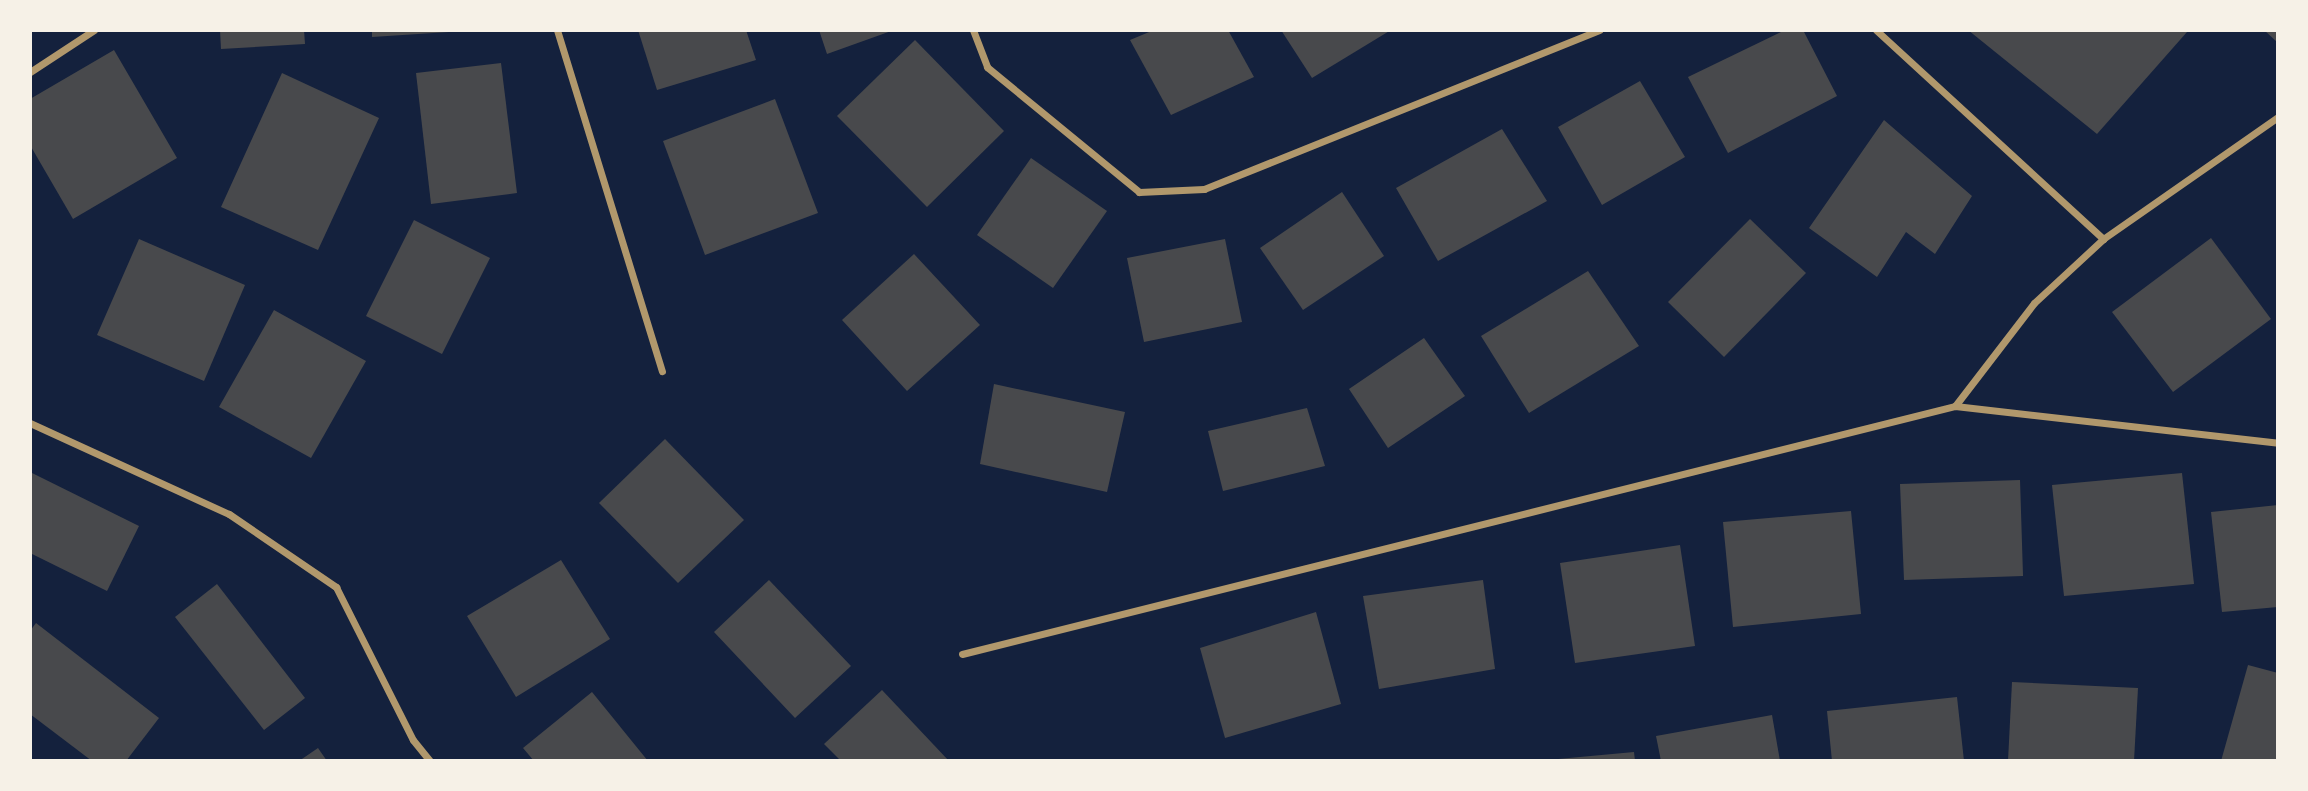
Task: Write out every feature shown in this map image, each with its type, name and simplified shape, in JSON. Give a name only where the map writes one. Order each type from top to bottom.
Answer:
[{"type":"street","points":[[30,72],[94,30]]},
{"type":"street","points":[[558,30],[662,371]]},
{"type":"street","points":[[973,30],[987,67],[1139,192],[1204,189],[1598,30]]},
{"type":"street","points":[[1876,30],[2103,239]]},
{"type":"street","points":[[1955,406],[2034,303],[2103,239],[2278,117]]},
{"type":"street","points":[[962,653],[1955,406],[2278,443]]},
{"type":"street","points":[[30,423],[229,514],[336,587],[413,740],[430,761]]},
{"type":"building","points":[[220,30],[304,30],[305,44],[221,49]]},
{"type":"building","points":[[372,30],[448,30],[449,32],[372,37]]},
{"type":"building","points":[[638,30],[746,30],[756,60],[657,90]]},
{"type":"building","points":[[819,30],[894,30],[827,54]]},
{"type":"building","points":[[1154,30],[1228,30],[1254,77],[1171,115],[1130,40]]},
{"type":"building","points":[[1281,30],[1391,30],[1312,78]]},
{"type":"building","points":[[1785,30],[1803,30],[1837,96],[1728,153],[1688,77]]},
{"type":"building","points":[[1968,30],[2184,30],[2187,32],[2097,134]]},
{"type":"building","points":[[2264,30],[2278,30],[2278,43]]},
{"type":"building","points":[[915,40],[1004,131],[927,207],[837,116]]},
{"type":"building","points":[[114,50],[177,158],[73,219],[30,145],[30,99]]},
{"type":"building","points":[[501,63],[517,193],[431,204],[416,73]]},
{"type":"building","points":[[282,73],[379,118],[318,250],[221,207]]},
{"type":"building","points":[[1640,81],[1685,157],[1602,205],[1558,127]]},
{"type":"building","points":[[775,99],[818,213],[705,255],[663,141]]},
{"type":"building","points":[[1884,120],[1972,196],[1935,254],[1906,232],[1877,277],[1809,228]]},
{"type":"building","points":[[1502,129],[1547,201],[1438,261],[1396,188]]},
{"type":"building","points":[[1031,158],[1107,211],[1053,288],[977,235]]},
{"type":"building","points":[[1342,192],[1384,256],[1303,310],[1260,248]]},
{"type":"building","points":[[1750,219],[1806,273],[1724,357],[1668,302]]},
{"type":"building","points":[[414,220],[490,258],[442,354],[366,316]]},
{"type":"building","points":[[2211,238],[2271,319],[2173,392],[2112,312]]},
{"type":"building","points":[[139,239],[245,285],[204,381],[97,335]]},
{"type":"building","points":[[1225,239],[1242,322],[1144,342],[1127,258]]},
{"type":"building","points":[[914,254],[980,325],[907,391],[842,320]]},
{"type":"building","points":[[1588,271],[1639,346],[1529,413],[1481,336]]},
{"type":"building","points":[[274,310],[366,361],[311,458],[219,407]]},
{"type":"building","points":[[1424,338],[1465,396],[1388,448],[1349,389]]},
{"type":"building","points":[[994,384],[1125,412],[1107,492],[980,464]]},
{"type":"building","points":[[1307,408],[1325,466],[1223,491],[1208,431]]},
{"type":"building","points":[[665,439],[744,520],[678,583],[599,503]]},
{"type":"building","points":[[30,472],[139,526],[107,591],[30,553]]},
{"type":"building","points":[[2182,473],[2194,584],[2064,596],[2052,485]]},
{"type":"building","points":[[2020,480],[2023,576],[1904,580],[1900,484]]},
{"type":"building","points":[[2278,505],[2278,607],[2222,612],[2211,512]]},
{"type":"building","points":[[1851,511],[1861,614],[1733,627],[1723,522]]},
{"type":"building","points":[[1680,545],[1695,646],[1575,663],[1560,563]]},
{"type":"building","points":[[561,560],[610,639],[516,697],[467,616]]},
{"type":"building","points":[[769,580],[851,666],[795,718],[714,632]]},
{"type":"building","points":[[1483,580],[1495,669],[1379,689],[1363,596]]},
{"type":"building","points":[[217,584],[305,698],[264,730],[175,617]]},
{"type":"building","points":[[1316,612],[1341,704],[1225,738],[1200,648]]},
{"type":"building","points":[[36,623],[159,718],[126,761],[92,761],[30,714],[30,631]]},
{"type":"building","points":[[2248,665],[2278,673],[2278,761],[2221,761]]},
{"type":"building","points":[[2012,682],[2138,688],[2134,761],[2008,761]]},
{"type":"building","points":[[882,690],[949,761],[841,761],[824,744]]},
{"type":"building","points":[[592,692],[648,761],[534,761],[523,748]]},
{"type":"building","points":[[1957,697],[1964,761],[1832,761],[1827,711]]},
{"type":"building","points":[[1772,715],[1780,761],[1661,761],[1656,736]]},
{"type":"building","points":[[318,748],[327,761],[299,761]]},
{"type":"building","points":[[1634,752],[1635,761],[1558,761],[1558,759]]}]
